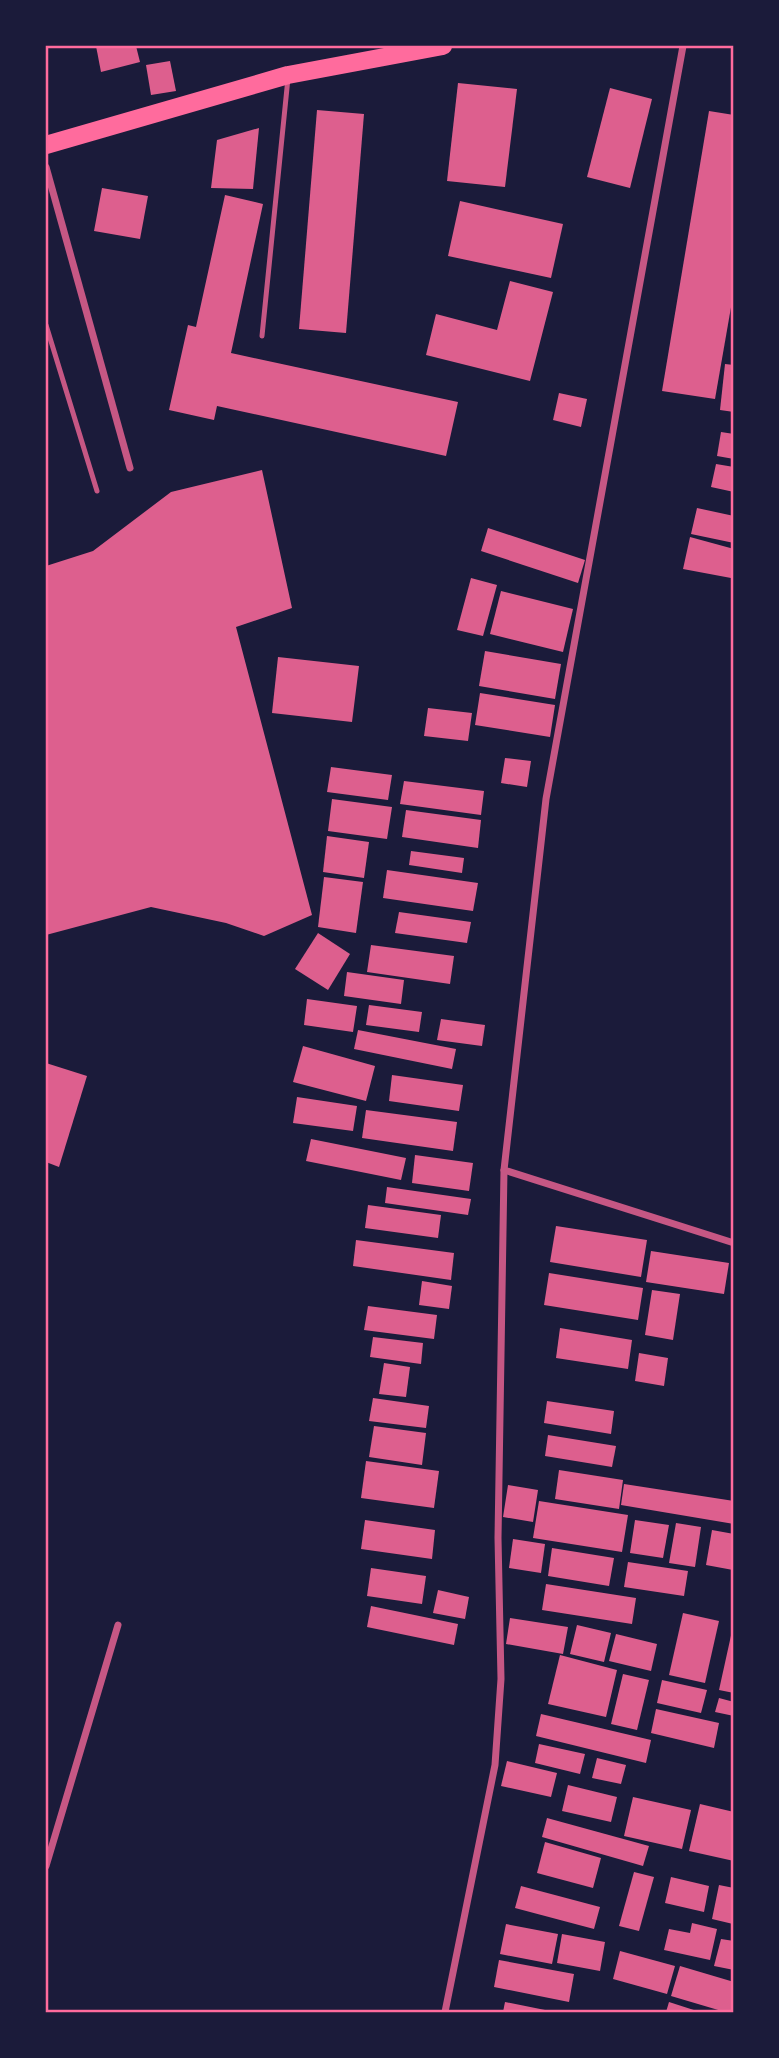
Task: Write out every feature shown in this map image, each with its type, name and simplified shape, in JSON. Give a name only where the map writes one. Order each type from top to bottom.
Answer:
[{"type":"main road","points":[[46,145],[288,75],[443,46]]},
{"type":"street","points":[[445,2012],[495,1765],[501,1679],[498,1538],[504,1170],[546,799],[683,46]]},
{"type":"street","points":[[46,167],[130,468]]},
{"type":"street","points":[[504,1170],[733,1243]]},
{"type":"street","points":[[46,1866],[118,1625]]},
{"type":"lane","points":[[262,337],[288,75]]},
{"type":"lane","points":[[46,325],[97,491]]},
{"type":"building","points":[[96,46],[136,46],[140,62],[101,72]]},
{"type":"building","points":[[170,61],[176,91],[151,95],[146,65]]},
{"type":"building","points":[[458,83],[517,89],[505,187],[447,181]]},
{"type":"building","points":[[610,88],[652,99],[630,188],[587,177]]},
{"type":"building","points":[[317,110],[364,114],[346,333],[299,329]]},
{"type":"building","points":[[709,111],[734,115],[734,290],[715,399],[662,391]]},
{"type":"building","points":[[259,128],[253,189],[211,188],[217,140]]},
{"type":"building","points":[[102,188],[148,196],[140,239],[94,231]]},
{"type":"building","points":[[225,195],[263,204],[231,353],[458,402],[446,456],[217,406],[214,420],[169,410],[188,325],[196,327]]},
{"type":"building","points":[[460,201],[563,224],[551,278],[448,256]]},
{"type":"building","points":[[510,281],[553,292],[530,381],[426,355],[436,314],[497,330]]},
{"type":"building","points":[[725,364],[734,365],[734,412],[720,410]]},
{"type":"building","points":[[559,393],[587,399],[581,427],[553,420]]},
{"type":"building","points":[[721,432],[734,434],[734,459],[717,456]]},
{"type":"building","points":[[716,464],[734,467],[734,492],[711,487]]},
{"type":"building","points":[[262,470],[292,608],[236,627],[312,915],[264,936],[226,923],[151,907],[46,935],[46,566],[93,551],[171,492]]},
{"type":"building","points":[[697,508],[734,516],[734,543],[691,534]]},
{"type":"building","points":[[488,528],[585,560],[578,583],[481,551]]},
{"type":"building","points":[[690,537],[734,549],[731,578],[683,569]]},
{"type":"building","points":[[471,578],[497,585],[483,636],[457,630]]},
{"type":"building","points":[[501,591],[573,609],[563,652],[490,634]]},
{"type":"building","points":[[485,651],[561,664],[555,699],[479,686]]},
{"type":"building","points":[[278,657],[359,666],[352,722],[272,713]]},
{"type":"building","points":[[480,693],[555,705],[550,737],[475,725]]},
{"type":"building","points":[[428,708],[472,713],[468,741],[424,736]]},
{"type":"building","points":[[505,758],[531,761],[527,787],[501,783]]},
{"type":"building","points":[[331,767],[392,775],[388,800],[327,792]]},
{"type":"building","points":[[404,781],[484,791],[481,815],[400,804]]},
{"type":"building","points":[[332,799],[392,807],[387,839],[328,831]]},
{"type":"building","points":[[406,810],[481,820],[478,848],[402,837]]},
{"type":"building","points":[[327,836],[369,842],[364,878],[323,872]]},
{"type":"building","points":[[411,851],[464,858],[462,873],[409,865]]},
{"type":"building","points":[[387,870],[478,883],[473,911],[383,898]]},
{"type":"building","points":[[324,877],[363,882],[356,933],[318,927]]},
{"type":"building","points":[[399,912],[471,922],[467,943],[395,933]]},
{"type":"building","points":[[318,933],[350,954],[328,990],[295,969]]},
{"type":"building","points":[[371,945],[454,956],[450,984],[367,972]]},
{"type":"building","points":[[347,972],[404,980],[401,1004],[344,996]]},
{"type":"building","points":[[307,999],[357,1006],[353,1032],[304,1025]]},
{"type":"building","points":[[369,1005],[422,1012],[419,1032],[366,1025]]},
{"type":"building","points":[[441,1019],[485,1025],[482,1046],[437,1040]]},
{"type":"building","points":[[358,1030],[456,1049],[452,1069],[354,1049]]},
{"type":"building","points":[[303,1046],[375,1066],[366,1101],[293,1082]]},
{"type":"building","points":[[46,1063],[87,1076],[59,1167],[46,1162]]},
{"type":"building","points":[[392,1075],[463,1085],[459,1111],[389,1101]]},
{"type":"building","points":[[297,1097],[357,1106],[353,1131],[293,1123]]},
{"type":"building","points":[[366,1110],[457,1122],[453,1151],[362,1138]]},
{"type":"building","points":[[311,1139],[406,1158],[401,1180],[306,1161]]},
{"type":"building","points":[[415,1155],[473,1163],[469,1191],[412,1183]]},
{"type":"building","points":[[387,1187],[471,1199],[468,1215],[385,1203]]},
{"type":"building","points":[[368,1205],[441,1215],[438,1238],[365,1228]]},
{"type":"building","points":[[556,1226],[647,1240],[641,1277],[550,1262]]},
{"type":"building","points":[[356,1240],[454,1253],[451,1280],[353,1266]]},
{"type":"building","points":[[651,1251],[729,1263],[724,1294],[646,1282]]},
{"type":"building","points":[[549,1273],[643,1288],[638,1320],[544,1305]]},
{"type":"building","points":[[422,1281],[452,1286],[449,1309],[419,1305]]},
{"type":"building","points":[[652,1290],[680,1294],[673,1340],[645,1335]]},
{"type":"building","points":[[368,1306],[437,1315],[434,1339],[364,1330]]},
{"type":"building","points":[[560,1328],[632,1340],[628,1369],[556,1358]]},
{"type":"building","points":[[373,1337],[423,1343],[421,1364],[370,1357]]},
{"type":"building","points":[[639,1353],[668,1358],[664,1386],[635,1381]]},
{"type":"building","points":[[384,1363],[410,1367],[406,1397],[379,1394]]},
{"type":"building","points":[[373,1398],[429,1406],[426,1428],[369,1421]]},
{"type":"building","points":[[547,1401],[614,1411],[611,1434],[544,1423]]},
{"type":"building","points":[[374,1426],[426,1433],[422,1465],[369,1457]]},
{"type":"building","points":[[548,1435],[616,1446],[612,1467],[545,1456]]},
{"type":"building","points":[[366,1461],[439,1471],[434,1508],[361,1498]]},
{"type":"building","points":[[559,1470],[623,1480],[619,1509],[555,1499]]},
{"type":"building","points":[[624,1484],[734,1501],[734,1524],[621,1505]]},
{"type":"building","points":[[508,1485],[538,1490],[533,1522],[503,1517]]},
{"type":"building","points":[[539,1501],[628,1515],[622,1552],[533,1538]]},
{"type":"building","points":[[365,1520],[435,1530],[432,1559],[361,1549]]},
{"type":"building","points":[[635,1520],[669,1525],[663,1558],[630,1553]]},
{"type":"building","points":[[676,1523],[701,1527],[695,1567],[669,1563]]},
{"type":"building","points":[[712,1530],[734,1534],[733,1570],[706,1565]]},
{"type":"building","points":[[513,1539],[545,1544],[541,1573],[509,1568]]},
{"type":"building","points":[[552,1548],[614,1558],[609,1586],[548,1576]]},
{"type":"building","points":[[628,1562],[688,1571],[684,1596],[624,1587]]},
{"type":"building","points":[[371,1568],[426,1576],[422,1604],[367,1596]]},
{"type":"building","points":[[546,1584],[636,1598],[632,1624],[542,1610]]},
{"type":"building","points":[[438,1590],[469,1597],[465,1619],[433,1613]]},
{"type":"building","points":[[371,1606],[458,1624],[454,1645],[367,1627]]},
{"type":"building","points":[[683,1613],[719,1621],[705,1683],[669,1675]]},
{"type":"building","points":[[510,1618],[568,1627],[563,1654],[506,1644]]},
{"type":"building","points":[[577,1625],[611,1633],[604,1662],[570,1654]]},
{"type":"building","points":[[734,1631],[734,1693],[719,1690]]},
{"type":"building","points":[[616,1634],[657,1644],[651,1671],[609,1661]]},
{"type":"building","points":[[560,1655],[617,1670],[606,1717],[548,1704]]},
{"type":"building","points":[[623,1674],[649,1680],[637,1730],[611,1724]]},
{"type":"building","points":[[662,1680],[707,1690],[701,1713],[657,1703]]},
{"type":"building","points":[[719,1698],[734,1702],[734,1716],[715,1712]]},
{"type":"building","points":[[656,1709],[719,1723],[714,1748],[651,1733]]},
{"type":"building","points":[[541,1714],[651,1740],[646,1763],[536,1736]]},
{"type":"building","points":[[539,1744],[585,1754],[580,1774],[535,1763]]},
{"type":"building","points":[[597,1758],[626,1765],[621,1784],[592,1778]]},
{"type":"building","points":[[507,1761],[557,1773],[551,1797],[501,1786]]},
{"type":"building","points":[[568,1785],[617,1797],[611,1822],[562,1811]]},
{"type":"building","points":[[633,1797],[691,1810],[682,1849],[624,1836]]},
{"type":"building","points":[[700,1804],[734,1812],[734,1861],[689,1851]]},
{"type":"building","points":[[547,1818],[649,1846],[643,1866],[542,1837]]},
{"type":"building","points":[[545,1842],[601,1858],[593,1888],[537,1873]]},
{"type":"building","points":[[634,1872],[654,1877],[639,1931],[619,1926]]},
{"type":"building","points":[[671,1877],[709,1886],[704,1912],[665,1903]]},
{"type":"building","points":[[719,1885],[734,1888],[733,1924],[712,1919]]},
{"type":"building","points":[[521,1886],[600,1907],[594,1929],[515,1908]]},
{"type":"building","points":[[692,1923],[717,1929],[710,1960],[664,1950],[669,1929],[690,1933]]},
{"type":"building","points":[[506,1924],[558,1934],[552,1964],[500,1954]]},
{"type":"building","points":[[562,1934],[605,1942],[600,1971],[557,1963]]},
{"type":"building","points":[[721,1939],[734,1941],[734,1970],[714,1966]]},
{"type":"building","points":[[620,1951],[675,1966],[667,1994],[613,1979]]},
{"type":"building","points":[[499,1960],[574,1974],[569,2002],[494,1987]]},
{"type":"building","points":[[680,1966],[734,1982],[733,2012],[671,1996]]},
{"type":"building","points":[[505,2002],[550,2011],[550,2012],[503,2012]]},
{"type":"building","points":[[669,2002],[700,2012],[666,2012]]}]
